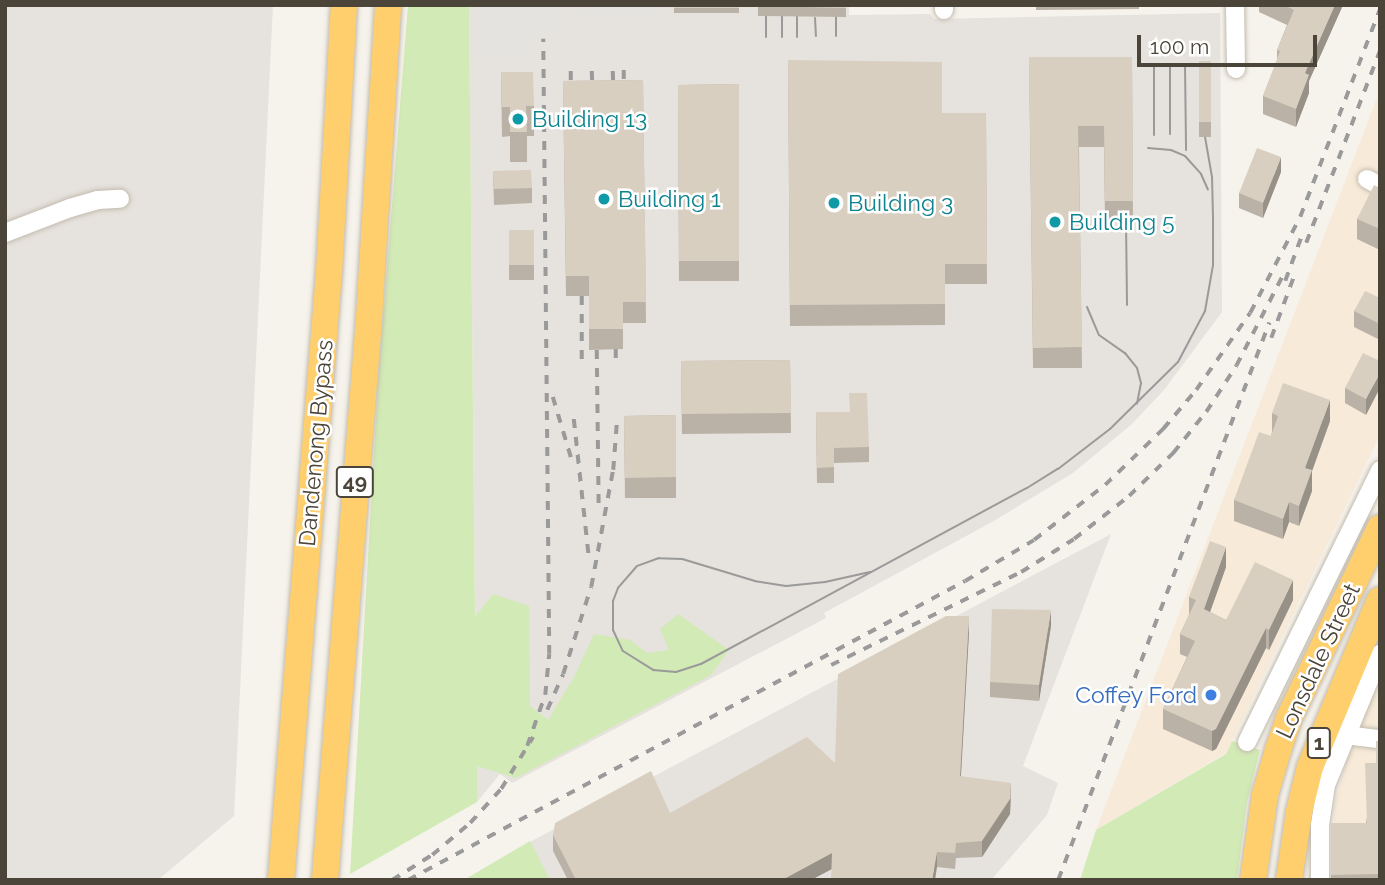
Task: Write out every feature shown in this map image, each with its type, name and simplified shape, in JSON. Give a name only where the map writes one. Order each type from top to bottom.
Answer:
[{"type":"highway","name":"Dandenong Bypass","points":[[281,880],[330,272],[344,5]]},
{"type":"highway","name":"Dandenong Bypass","points":[[325,880],[370,304],[388,5]]},
{"type":"highway","name":"Lonsdale Street","points":[[1253,880],[1265,795],[1289,718],[1371,543]]},
{"type":"highway","name":"Lonsdale Street","points":[[1289,880],[1299,812],[1310,767],[1376,607]]},
{"type":"street","points":[[1235,5],[1236,69]]},
{"type":"street","points":[[5,233],[70,208],[98,200],[120,199]]},
{"type":"street","name":"Lonsdale Street","points":[[1247,742],[1282,669],[1371,543],[1380,470]]},
{"type":"street","points":[[1320,880],[1320,825],[1324,794],[1345,735],[1380,654],[1376,607]]},
{"type":"street","points":[[1282,669],[1289,718]]},
{"type":"street","points":[[1345,735],[1380,739]]},
{"type":"shaded area","points":[[5,5],[273,5],[234,816],[158,880],[5,880]]},
{"type":"shaded area","points":[[469,5],[849,5],[849,15],[930,14],[934,19],[1220,13],[1222,312],[1164,390],[1132,424],[1073,473],[992,522],[824,613],[826,618],[512,783],[500,774],[477,802]]},
{"type":"shaded area","points":[[477,5],[565,5],[560,36],[532,37],[531,55],[477,57]]},
{"type":"shaded area","points":[[581,5],[659,5],[659,17],[579,20]]},
{"type":"shaded area","points":[[1380,90],[1380,435],[1226,753],[1096,830]]},
{"type":"shaded area","points":[[1111,534],[1023,766],[1058,783],[1047,815],[991,880],[548,880],[528,843]]},
{"type":"shaded area","points":[[1380,677],[1380,880],[1332,880],[1335,801],[1358,721]]},
{"type":"green space","points":[[408,5],[469,5],[475,617],[493,594],[529,606],[530,706],[548,720],[574,677],[594,634],[630,640],[647,653],[669,650],[660,629],[678,614],[729,650],[711,675],[516,778],[477,766],[477,802],[350,874],[378,381]]},
{"type":"green space","points":[[1232,741],[1260,750],[1247,803],[1237,880],[1080,880],[1096,830],[1226,754]]},
{"type":"green space","points":[[530,841],[550,880],[464,880]]},
{"type":"building","points":[[674,5],[739,5],[739,8],[674,8]]},
{"type":"building","points":[[846,5],[846,8],[758,6]]},
{"type":"building","points":[[1284,5],[1335,5],[1305,73],[1309,75],[1296,109],[1263,96],[1280,51],[1277,50],[1294,10]]},
{"type":"building","name":"Building 5","points":[[1029,57],[1132,57],[1133,201],[1105,201],[1104,126],[1078,126],[1082,347],[1033,348]]},
{"type":"building","points":[[788,60],[942,62],[942,113],[986,113],[987,264],[945,264],[945,304],[790,305]]},
{"type":"building","points":[[1199,61],[1211,61],[1211,122],[1199,122]]},
{"type":"building","points":[[501,72],[533,72],[534,106],[526,106],[527,132],[510,132],[510,107],[502,107]]},
{"type":"building","name":"Building 1","points":[[643,80],[646,302],[623,302],[623,329],[589,329],[589,276],[566,276],[563,81]]},
{"type":"building","points":[[739,84],[739,261],[679,261],[678,85]]},
{"type":"building","points":[[1257,148],[1281,157],[1263,203],[1239,193]]},
{"type":"building","points":[[531,170],[532,188],[494,189],[493,171]]},
{"type":"building","points":[[1374,185],[1380,188],[1380,229],[1357,219]]},
{"type":"building","points":[[509,230],[534,230],[534,265],[509,265]]},
{"type":"building","points":[[1365,291],[1380,298],[1380,324],[1354,311]]},
{"type":"building","points":[[1363,353],[1380,361],[1380,373],[1366,399],[1345,388]]},
{"type":"building","points":[[790,360],[791,413],[682,414],[681,361]]},
{"type":"building","points":[[1283,383],[1330,400],[1305,468],[1312,470],[1299,506],[1289,502],[1283,519],[1234,500],[1259,432],[1271,436],[1278,416],[1272,413]]},
{"type":"building","points":[[849,393],[867,393],[869,447],[834,448],[834,467],[817,468],[816,412],[850,412]]},
{"type":"building","points":[[676,415],[676,477],[625,478],[624,416]]},
{"type":"building","points":[[1210,541],[1226,547],[1204,609],[1226,620],[1255,562],[1293,580],[1216,729],[1212,731],[1163,709],[1195,641],[1180,634],[1196,600],[1189,597]]},
{"type":"building","points":[[992,609],[1051,610],[1039,685],[990,682]]},
{"type":"building","points":[[946,616],[969,616],[960,776],[1011,783],[1010,799],[982,841],[956,843],[955,853],[937,852],[932,880],[831,880],[832,853],[782,880],[576,880],[553,835],[555,823],[651,771],[670,813],[807,737],[835,763],[838,674]]},
{"type":"building","points":[[1376,741],[1380,741],[1380,874],[1331,875],[1331,823],[1367,823],[1365,763],[1376,763]]},
{"type":"tram line","points":[[766,16],[766,37]]},
{"type":"tram line","points":[[782,16],[782,37]]},
{"type":"tram line","points":[[797,16],[797,37]]},
{"type":"tram line","points":[[836,17],[836,36]]},
{"type":"tram line","points":[[815,18],[816,36]]},
{"type":"tram line","points":[[1170,64],[1170,134]]},
{"type":"tram line","points":[[1185,64],[1186,150]]},
{"type":"tram line","points":[[1154,65],[1154,135]]},
{"type":"tram line","points":[[870,572],[825,582],[786,586],[755,581],[682,559],[659,558],[637,566],[618,588],[613,601],[613,630],[623,651],[653,670],[676,672],[701,664],[1027,488],[1058,469],[1110,429],[1178,362],[1205,311],[1213,265],[1212,177],[1205,137]]},
{"type":"tram line","points":[[1148,148],[1171,150],[1185,156],[1201,174],[1208,190]]},
{"type":"tram line","points":[[1126,221],[1127,305]]},
{"type":"tram line","points":[[1087,307],[1099,335],[1125,353],[1137,368],[1141,383],[1137,404]]},
{"type":"railway","points":[[408,880],[965,581],[1034,540],[1105,485],[1163,429],[1196,390],[1250,313],[1300,217],[1380,9]]},
{"type":"railway","points":[[527,746],[545,695],[549,654],[543,39]]},
{"type":"railway","points":[[1306,243],[1380,50]]},
{"type":"railway","points":[[624,70],[624,100]]},
{"type":"railway","points":[[571,71],[571,101]]},
{"type":"railway","points":[[592,71],[593,101]]},
{"type":"railway","points":[[613,71],[614,100]]},
{"type":"railway","points":[[1285,281],[1303,232]]},
{"type":"railway","points":[[831,665],[1021,572],[1074,539],[1129,496],[1173,453],[1206,412],[1236,366],[1285,271]]},
{"type":"railway","points":[[1271,338],[1295,273]]},
{"type":"railway","points":[[582,296],[582,367]]},
{"type":"railway","points":[[1058,880],[1269,323]]},
{"type":"railway","points":[[616,349],[616,367]]},
{"type":"railway","points":[[597,350],[599,505]]},
{"type":"railway","points":[[553,397],[571,457]]},
{"type":"railway","points":[[547,710],[563,674],[591,587],[613,470],[617,418]]},
{"type":"railway","points":[[574,419],[589,557]]},
{"type":"railway","points":[[392,880],[432,855],[470,823],[501,789],[533,737]]},
{"type":"place","name":"Building 13","points":[[518,119]]},
{"type":"place","name":"Building 1","points":[[604,199]]},
{"type":"place","name":"Building 3","points":[[834,203]]},
{"type":"place","name":"Building 5","points":[[1055,222]]},
{"type":"place","name":"Coffey Ford","points":[[1211,695]]}]
